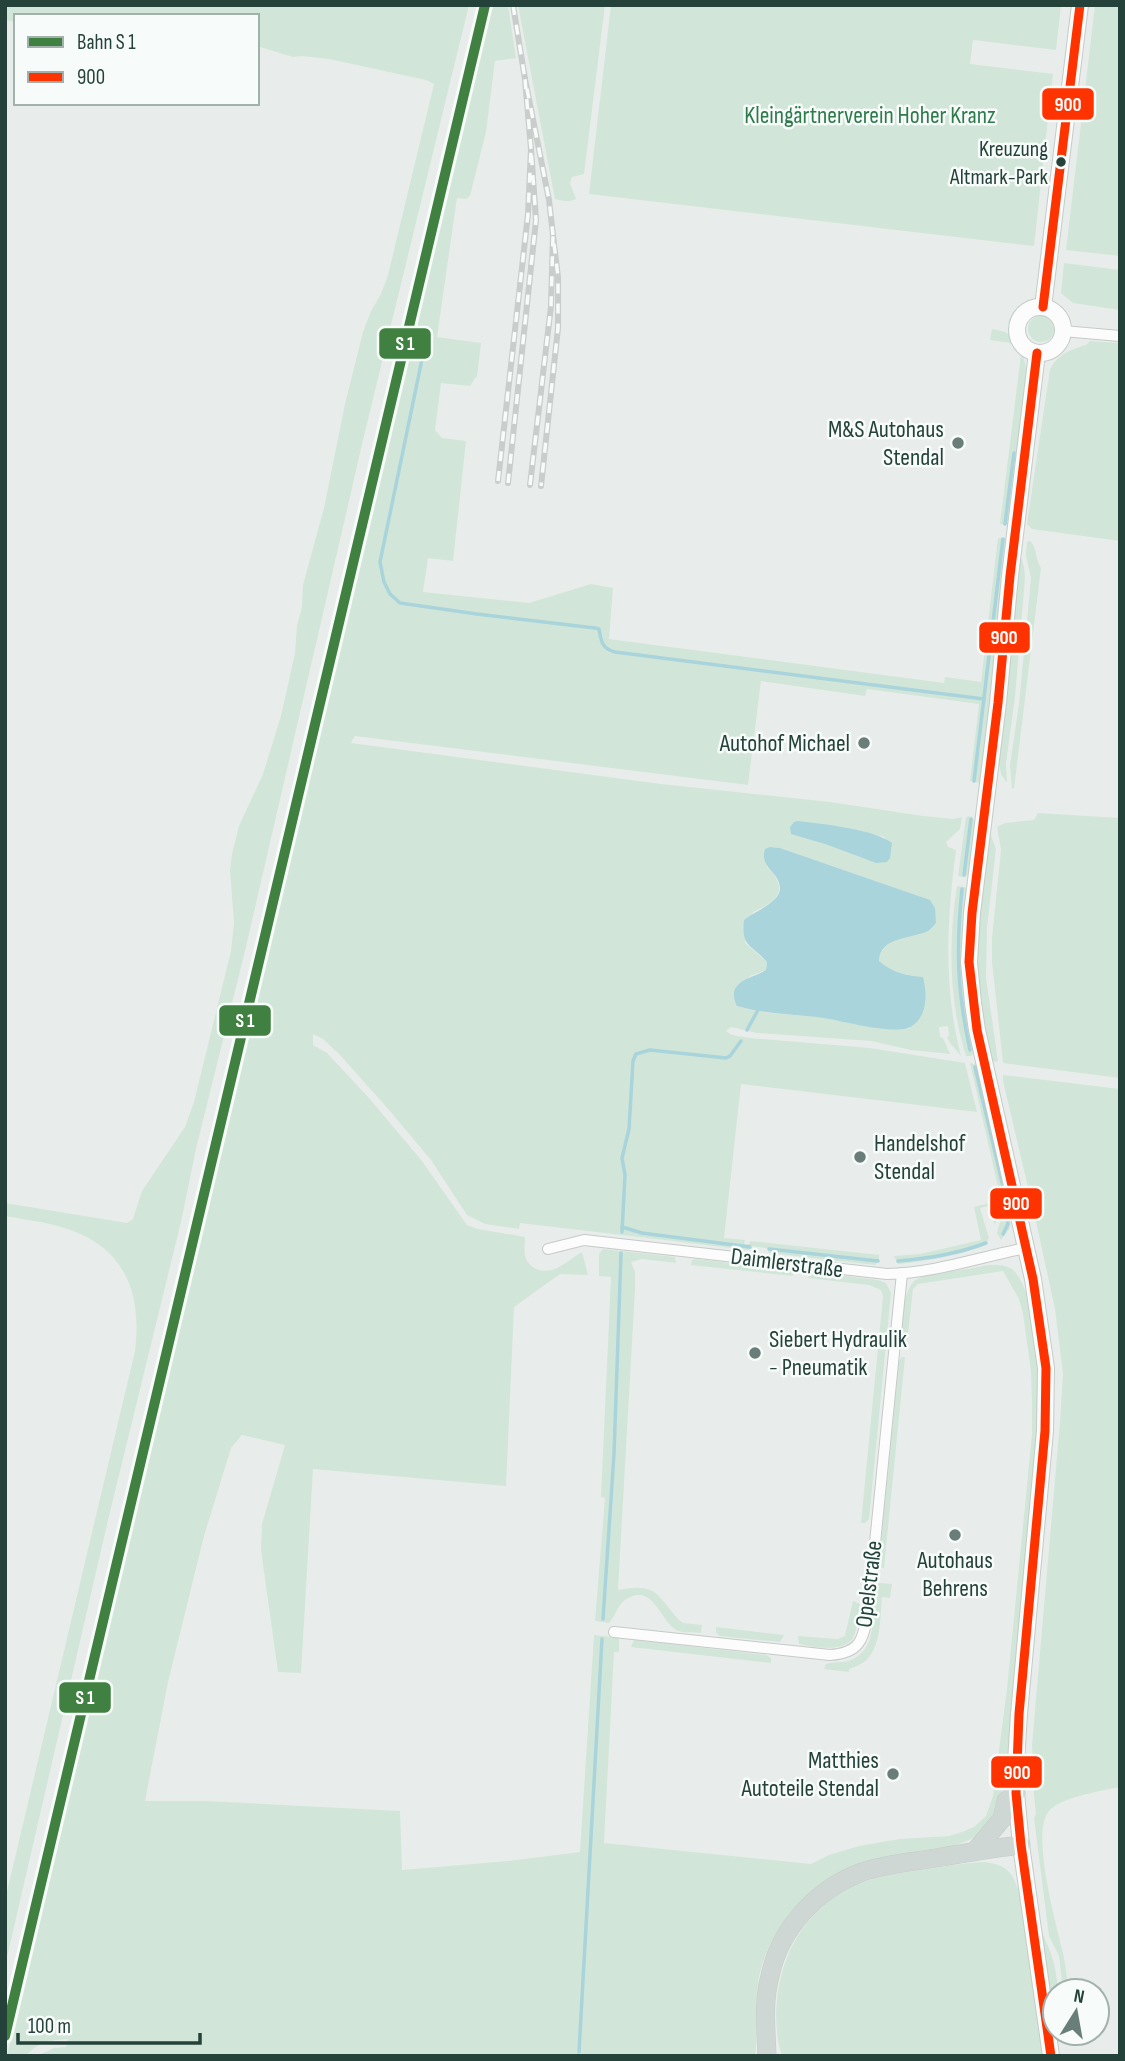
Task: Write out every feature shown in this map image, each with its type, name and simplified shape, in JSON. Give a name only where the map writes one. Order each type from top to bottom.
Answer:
[{"type":"main road","points":[[1043,307],[1080,5]]},
{"type":"main road","points":[[1043,307],[1056,313],[1063,331],[1057,346],[1044,353],[1037,353],[1030,351],[1019,341],[1017,325],[1028,309],[1043,307]]},
{"type":"main road","points":[[1037,353],[972,913],[969,962],[978,1030],[1026,1248],[1046,1375],[1046,1409],[1019,1714],[1016,1793],[1051,2056]]},
{"type":"main road","points":[[975,1850],[1002,1819],[1006,1801],[1016,1793]]},
{"type":"main road","points":[[768,2054],[766,2004],[773,1964],[787,1933],[814,1901],[838,1884],[863,1872],[975,1850],[1021,1845]]},
{"type":"street","points":[[1063,331],[1120,336]]},
{"type":"street","name":"Daimlerstraße","points":[[548,1249],[584,1240],[870,1273],[902,1273],[949,1266],[1026,1248]]},
{"type":"street","name":"Opelstraße","points":[[614,1632],[830,1656],[846,1654],[859,1645],[868,1613],[902,1273]]},
{"type":"green space","points":[[5,5],[469,5],[364,436],[5,1966],[5,1900],[135,1351],[137,1328],[130,1287],[111,1255],[96,1242],[77,1232],[5,1216],[5,1203],[127,1223],[133,1219],[142,1191],[185,1127],[194,1102],[231,951],[234,923],[230,870],[232,854],[239,826],[263,774],[281,716],[295,653],[303,585],[324,508],[345,404],[363,332],[388,275],[434,84],[329,59],[293,57],[259,47],[259,14],[14,14],[14,22],[5,20]]},
{"type":"green space","points":[[491,5],[508,5],[516,58],[495,61],[486,132],[470,196],[466,199],[457,198],[437,337],[481,343],[477,377],[470,386],[441,383],[435,430],[442,438],[466,441],[453,561],[428,558],[423,592],[529,603],[591,584],[613,588],[609,639],[944,683],[945,677],[981,682],[998,538],[1007,539],[980,783],[970,781],[979,704],[867,689],[865,696],[761,681],[748,785],[355,736],[351,743],[661,784],[830,802],[923,816],[953,819],[962,817],[960,829],[946,842],[948,847],[956,850],[948,953],[951,1004],[961,1056],[947,1037],[948,1026],[939,1027],[940,1037],[950,1054],[911,1050],[871,1041],[757,1033],[731,1027],[726,1031],[732,1035],[750,1038],[870,1048],[965,1063],[977,1112],[741,1084],[724,1238],[745,1240],[744,1244],[749,1244],[750,1241],[879,1255],[879,1261],[875,1265],[769,1253],[767,1248],[751,1246],[749,1250],[520,1223],[519,1229],[485,1224],[467,1215],[431,1160],[389,1110],[340,1055],[323,1039],[313,1034],[313,1045],[327,1053],[369,1098],[422,1161],[467,1225],[525,1237],[527,1260],[538,1269],[547,1271],[557,1268],[582,1252],[588,1275],[560,1274],[514,1307],[506,1486],[313,1469],[301,1673],[278,1672],[261,1550],[262,1524],[285,1445],[242,1435],[231,1448],[204,1536],[168,1682],[145,1801],[205,1801],[400,1811],[402,1870],[580,1852],[594,1635],[619,1638],[619,1652],[614,1652],[604,1843],[811,1864],[829,1855],[859,1846],[900,1839],[949,1836],[974,1827],[986,1816],[993,1796],[1007,1689],[1032,1434],[1031,1371],[1023,1314],[1019,1299],[1003,1271],[918,1284],[913,1289],[907,1343],[903,1341],[902,1318],[904,1301],[914,1281],[932,1274],[994,1265],[1010,1268],[1018,1276],[1025,1290],[1034,1327],[1041,1397],[1009,1755],[1000,1807],[988,1828],[973,1838],[934,1850],[853,1866],[837,1873],[809,1893],[776,1934],[762,1965],[758,1988],[755,2056],[37,2056],[54,2048],[66,2047],[68,2039],[45,2043],[26,2056],[7,2056],[346,608],[409,356]],"holes":[[[798,821],[885,837],[876,863],[825,844]],[[770,847],[780,848],[929,900],[935,908],[929,930],[891,943],[885,948],[879,961],[886,968],[911,976],[910,1028],[875,1027],[818,1017],[767,1013],[737,1006],[750,976],[766,970],[767,962],[745,943],[753,912],[769,904],[778,894],[778,882],[767,867]]]},
{"type":"green space","points":[[518,5],[605,5],[584,174],[572,177],[570,183],[576,199],[570,201],[555,199]]},
{"type":"green space","name":"Kleingärtnerverein Hoher Kranz","points":[[611,5],[1061,5],[1056,50],[973,40],[970,64],[1053,74],[1034,246],[589,194]]},
{"type":"green space","points":[[1095,5],[1120,5],[1120,256],[1066,250]]},
{"type":"green space","points":[[1064,263],[1120,270],[1120,310],[1073,303],[1061,293]]},
{"type":"green space","points":[[1041,316],[1050,320],[1054,329],[1050,338],[1041,342],[1032,338],[1028,329],[1032,320]]},
{"type":"green space","points":[[992,329],[1006,333],[1015,341],[1023,355],[1026,369],[1009,525],[1000,524],[1021,354],[1010,343],[990,340]]},
{"type":"green space","points":[[1090,341],[1120,343],[1120,541],[1032,529],[1027,524],[1050,369],[1061,356]]},
{"type":"green space","points":[[1030,541],[1041,568],[1014,789],[1010,765],[1019,704],[1031,578],[1026,556],[1027,542]]},
{"type":"green space","points":[[1019,550],[1025,577],[1015,697],[1006,763],[1007,783],[1001,774],[999,763]]},
{"type":"green space","points":[[1038,813],[1120,818],[1120,1078],[1003,1063],[992,962],[1001,850],[997,827],[1005,823],[1034,820]]},
{"type":"green space","points":[[969,816],[975,822],[969,874],[964,877],[958,876],[966,817]]},
{"type":"green space","points":[[990,833],[996,849],[987,928],[986,978],[998,1061],[995,1062],[988,1057],[975,963]]},
{"type":"green space","points":[[957,886],[965,887],[968,891],[975,1052],[971,1056],[966,1056],[960,1036],[953,993],[951,950]]},
{"type":"green space","points":[[970,1063],[978,1065],[1011,1215],[1010,1228],[1001,1240],[997,1233],[1003,1212],[1001,1200]]},
{"type":"green space","points":[[1003,1075],[1120,1089],[1120,1787],[1062,1802],[1049,1811],[1044,1822],[1043,1858],[1066,1977],[1061,1977],[1059,1956],[1049,1936],[1034,1818],[1036,1814],[1032,1745],[1063,1374],[1055,1309]]},
{"type":"green space","points":[[997,1201],[999,1211],[995,1225],[988,1206],[980,1208],[989,1238],[985,1245],[943,1258],[898,1264],[894,1256],[920,1254],[981,1240],[974,1207]]},
{"type":"green space","points":[[603,1249],[675,1257],[676,1263],[642,1259],[631,1262],[635,1272],[635,1289],[618,1590],[641,1588],[654,1592],[683,1623],[702,1625],[701,1633],[678,1631],[650,1599],[643,1596],[625,1600],[609,1623],[595,1621],[605,1498],[601,1497],[611,1277],[599,1276],[599,1254]]},
{"type":"green space","points":[[695,1259],[793,1270],[793,1276],[691,1265]]},
{"type":"green space","points":[[813,1272],[878,1280],[886,1283],[891,1293],[869,1519],[865,1523],[861,1523],[883,1296],[881,1290],[869,1285],[808,1278]]},
{"type":"green space","points":[[905,1357],[884,1568],[881,1568],[879,1564],[899,1361]]},
{"type":"green space","points":[[879,1583],[892,1584],[890,1598],[882,1597],[879,1632],[870,1656],[849,1669],[849,1672],[824,1669],[826,1664],[850,1661],[863,1652],[871,1632],[873,1600]]},
{"type":"green space","points":[[853,1601],[860,1604],[856,1630],[849,1643],[828,1648],[799,1644],[798,1636],[838,1639],[845,1636]]},
{"type":"green space","points":[[716,1627],[784,1635],[780,1642],[719,1636]]},
{"type":"green space","points":[[634,1640],[766,1655],[771,1658],[771,1663],[631,1647]]},
{"type":"green space","points":[[984,1862],[999,1865],[1009,1871],[1015,1881],[1020,1896],[1041,2030],[1041,2047],[1044,2047],[1045,2056],[782,2056],[776,2022],[781,1976],[790,1951],[806,1924],[829,1901],[857,1885],[878,1877]]},
{"type":"green space","points":[[1042,1932],[1053,1960],[1056,1977],[1048,1977]]},
{"type":"water","points":[[798,821],[847,828],[884,838],[892,843],[890,858],[887,862],[876,863],[791,834],[790,827]]},
{"type":"water","points":[[780,848],[930,900],[935,908],[936,923],[928,931],[885,947],[879,961],[900,973],[923,977],[924,1010],[912,1026],[894,1030],[881,1029],[826,1018],[737,1006],[734,991],[737,986],[766,970],[767,962],[748,944],[743,929],[744,920],[771,902],[779,893],[777,878],[765,861],[765,849]]},
{"type":"waterway","points":[[426,340],[380,562],[384,582],[390,594],[400,603],[595,628],[599,629],[605,647],[615,652],[984,699]]},
{"type":"waterway","points":[[1005,524],[1014,453]]},
{"type":"waterway","points":[[974,781],[1003,539]]},
{"type":"waterway","points":[[964,875],[971,819]]},
{"type":"waterway","points":[[962,889],[959,970],[962,1008],[970,1050]]},
{"type":"waterway","points":[[747,1030],[758,1010]]},
{"type":"waterway","points":[[622,1232],[625,1175],[622,1158],[629,1129],[633,1061],[636,1054],[650,1050],[726,1058],[741,1041]]},
{"type":"waterway","points":[[975,1067],[1006,1199],[1008,1224],[1003,1234]]},
{"type":"waterway","points":[[622,1227],[642,1233],[750,1247]]},
{"type":"waterway","points":[[898,1261],[943,1255],[986,1243]]},
{"type":"waterway","points":[[769,1249],[878,1261]]},
{"type":"waterway","points":[[603,1619],[614,1454],[621,1253]]},
{"type":"waterway","points":[[579,2052],[602,1639]]},
{"type":"railway","points":[[513,5],[525,79]]},
{"type":"railway","points":[[531,149],[525,79],[549,200],[553,235]]},
{"type":"railway","points":[[498,481],[528,214],[531,149],[536,220],[508,483]]},
{"type":"railway","points":[[530,485],[551,306],[553,235],[558,277],[558,328],[541,486]]},
{"type":"transit line","points":[[5,2036],[485,5]]},
{"type":"transit line","name":"900","points":[[1043,307],[1080,5]]},
{"type":"transit line","name":"900","points":[[1037,353],[972,913],[969,962],[977,1030],[1033,1279],[1046,1368],[1045,1431],[1019,1714],[1016,1793],[1051,2056]]},
{"type":"place","name":"Kreuzung Altmark-Park","points":[[1061,162]]},
{"type":"place","name":"M&S Autohaus Stendal","points":[[958,443]]},
{"type":"place","name":"Autohof Michael","points":[[864,743]]},
{"type":"place","name":"Handelshof Stendal","points":[[860,1157]]},
{"type":"place","name":"Siebert Hydraulik - Pneumatik","points":[[755,1353]]},
{"type":"place","name":"Autohaus Behrens","points":[[955,1535]]},
{"type":"place","name":"Matthies Autoteile Stendal","points":[[893,1774]]}]
